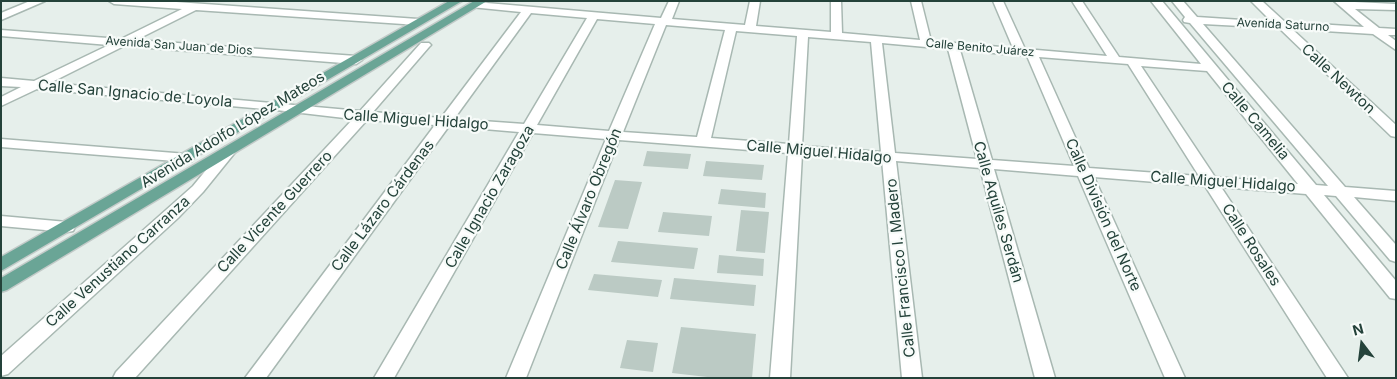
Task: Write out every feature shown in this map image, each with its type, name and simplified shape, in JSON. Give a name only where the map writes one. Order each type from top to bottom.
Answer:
[{"type":"main road","name":"Avenida Adolfo López Mateos","points":[[1,265],[457,1]]},
{"type":"main road","name":"Avenida Adolfo López Mateos","points":[[1,286],[478,3]]},
{"type":"street","points":[[1,17],[40,1]]},
{"type":"street","points":[[114,1],[418,22]]},
{"type":"street","points":[[1,102],[206,1]]},
{"type":"street","points":[[664,21],[674,1]]},
{"type":"street","points":[[750,29],[755,1]]},
{"type":"street","points":[[836,1],[836,36]]},
{"type":"street","points":[[916,1],[926,43]]},
{"type":"street","points":[[998,1],[1026,51]]},
{"type":"street","points":[[1077,1],[1115,59]]},
{"type":"street","name":"Calle Camelia","points":[[1156,1],[1396,293]]},
{"type":"street","name":"Calle Camelia","points":[[1177,1],[1396,256]]},
{"type":"street","name":"Calle Newton","points":[[1256,1],[1396,132]]},
{"type":"street","name":"Calle Benito Juárez","points":[[478,3],[528,10],[1210,68]]},
{"type":"street","points":[[1342,3],[1396,8]]},
{"type":"street","points":[[1342,3],[1396,47]]},
{"type":"street","name":"Calle Lázaro Cárdenas","points":[[255,378],[528,10]]},
{"type":"street","name":"Calle Ignacio Zaragoza","points":[[384,378],[594,15]]},
{"type":"street","name":"Avenida Saturno","points":[[1171,19],[1396,32]]},
{"type":"street","name":"Calle Álvaro Obregón","points":[[516,378],[658,25],[664,21]]},
{"type":"street","points":[[703,142],[730,27]]},
{"type":"street","name":"Avenida San Juan de Dios","points":[[1,33],[356,60]]},
{"type":"street","points":[[780,378],[803,33]]},
{"type":"street","name":"Calle Francisco I. Madero","points":[[876,39],[912,378]]},
{"type":"street","name":"Calle Vicente Guerrero","points":[[123,378],[363,116],[425,45]]},
{"type":"street","name":"Calle Aquiles Serdán","points":[[953,46],[1044,378]]},
{"type":"street","name":"Calle División del Norte","points":[[1026,51],[1084,172],[1175,378]]},
{"type":"street","name":"Calle Rosales","points":[[1131,60],[1338,378]]},
{"type":"street","name":"Calle San Ignacio de Loyola","points":[[1,82],[276,106],[298,110]]},
{"type":"street","name":"Calle Miguel Hidalgo","points":[[298,110],[1396,196]]},
{"type":"street","points":[[1,143],[187,158]]},
{"type":"street","name":"Calle Venustiano Carranza","points":[[1,368],[172,214],[198,189],[230,150]]},
{"type":"street","points":[[1,221],[67,227]]},
{"type":"building","points":[[647,151],[691,154],[688,169],[643,166]]},
{"type":"building","points":[[706,161],[764,165],[762,180],[703,176]]},
{"type":"building","points":[[615,180],[642,182],[628,229],[598,227]]},
{"type":"building","points":[[721,189],[766,193],[765,208],[718,204]]},
{"type":"building","points":[[741,210],[769,212],[765,253],[736,251]]},
{"type":"building","points":[[663,212],[712,216],[709,236],[658,232]]},
{"type":"building","points":[[618,241],[698,248],[694,269],[611,262]]},
{"type":"building","points":[[719,255],[764,259],[763,276],[717,273]]},
{"type":"building","points":[[594,274],[662,280],[658,297],[588,290]]},
{"type":"building","points":[[674,278],[756,285],[754,306],[670,299]]},
{"type":"building","points":[[681,327],[756,334],[752,378],[716,378],[672,373]]},
{"type":"building","points":[[627,340],[658,343],[653,372],[620,368]]}]
